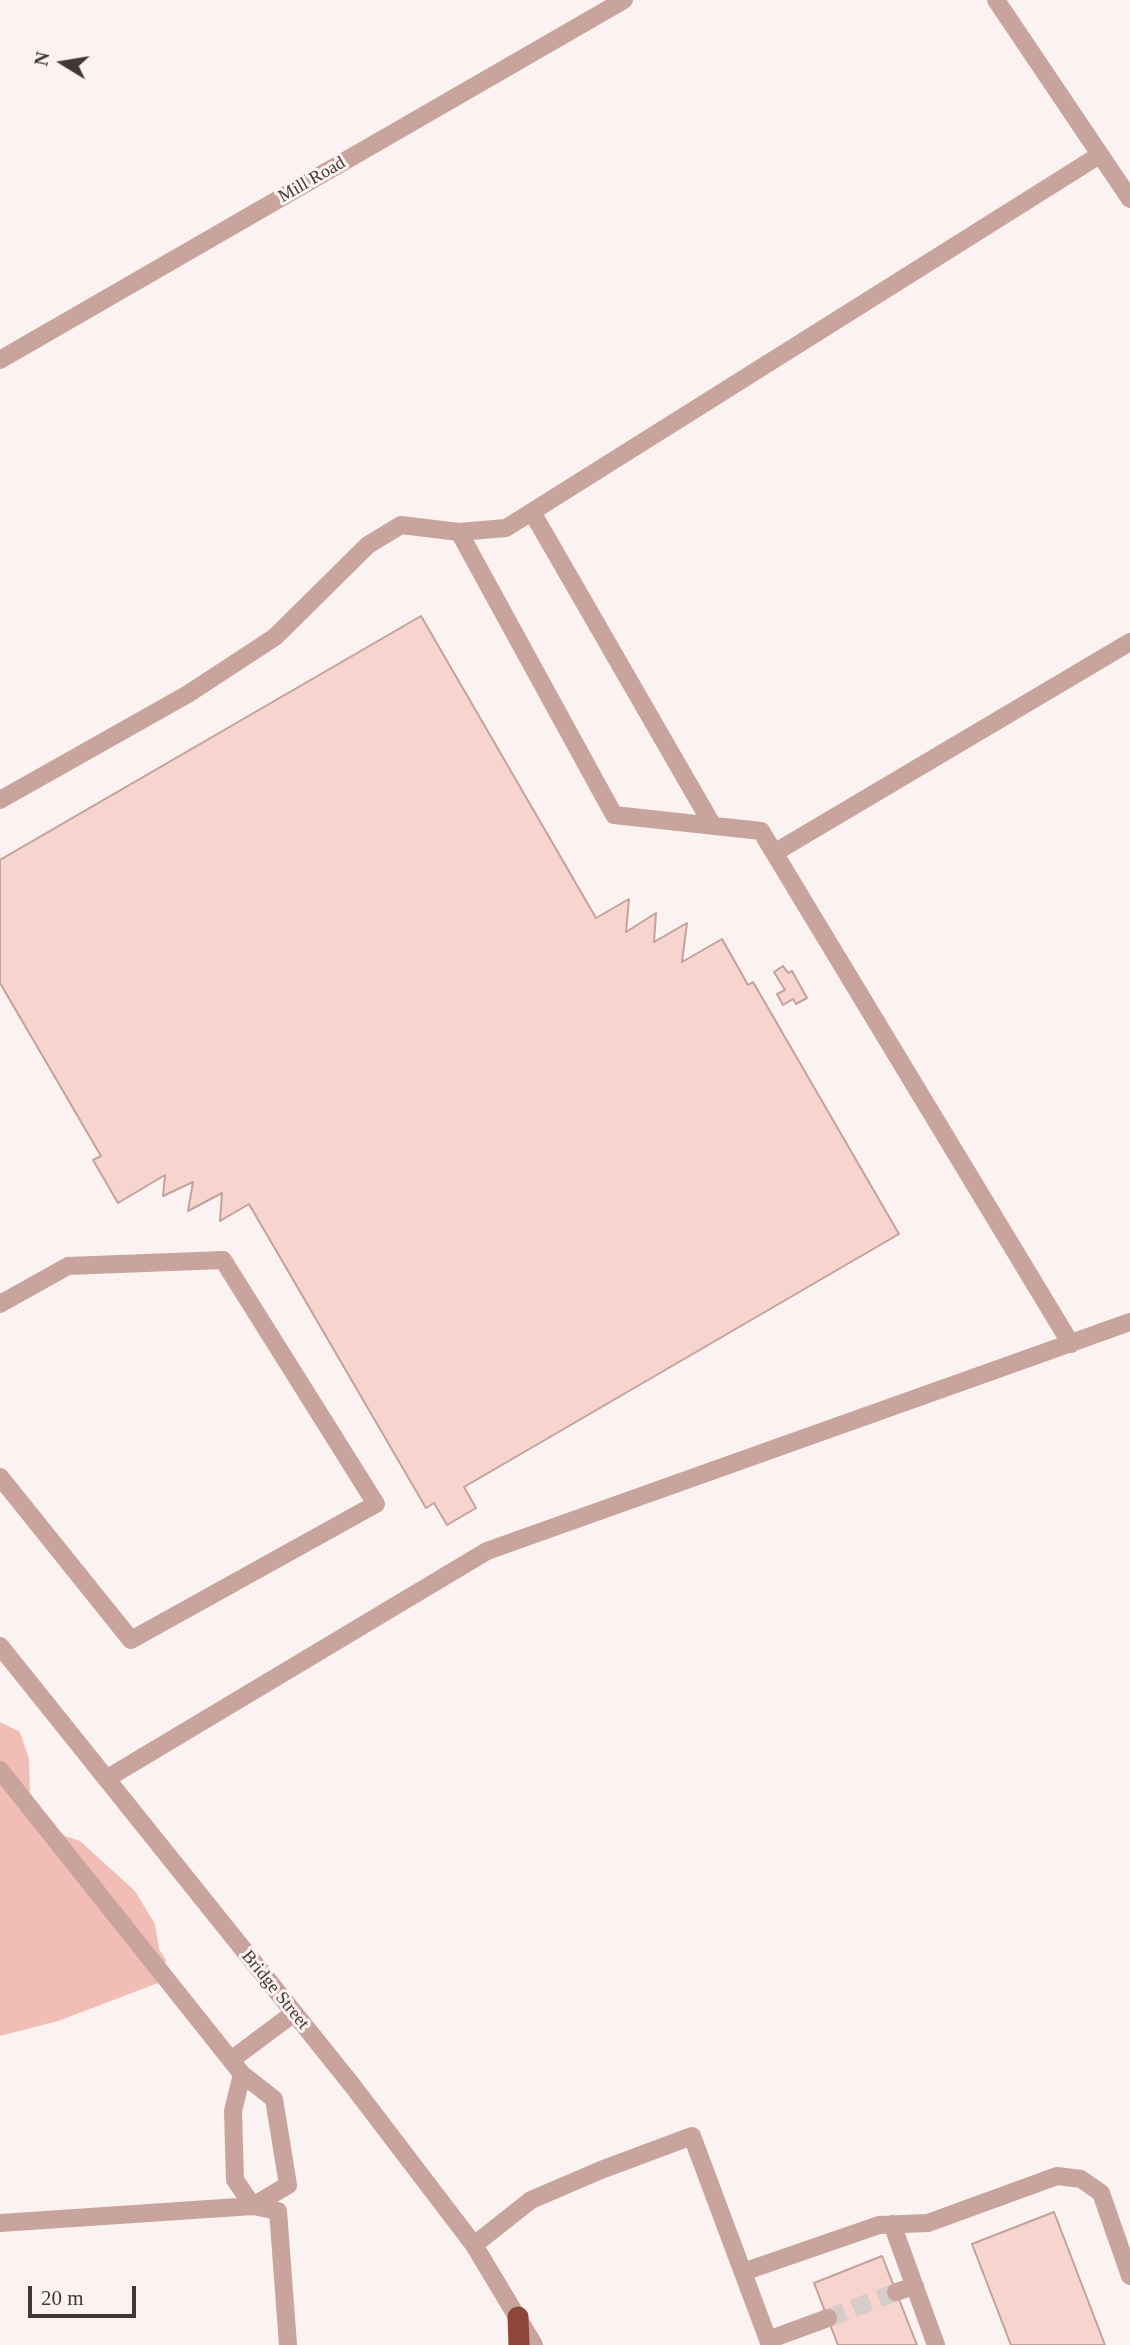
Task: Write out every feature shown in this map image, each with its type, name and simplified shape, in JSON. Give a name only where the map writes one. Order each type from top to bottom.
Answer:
[{"type":"highway","points":[[518,2316],[519,2345]]},
{"type":"street","name":"Mill Road","points":[[0,360],[624,0]]},
{"type":"street","points":[[996,0],[1098,156],[1130,199]]},
{"type":"street","points":[[0,800],[188,694],[275,637],[368,545],[401,525],[460,532],[506,528],[1098,156]]},
{"type":"street","points":[[532,512],[713,826]]},
{"type":"street","points":[[460,532],[614,815],[761,831],[1072,1344]]},
{"type":"street","points":[[774,853],[1130,642]]},
{"type":"street","points":[[0,1304],[68,1266],[223,1259],[376,1504],[131,1640],[0,1477]]},
{"type":"street","points":[[106,1779],[487,1551],[900,1401],[1130,1322]]},
{"type":"street","name":"Bridge Street","points":[[0,1646],[294,2013],[474,2245],[534,2345]]},
{"type":"street","points":[[0,1770],[236,2067],[274,2099],[288,2185],[253,2206]]},
{"type":"street","points":[[253,2206],[235,2180],[233,2110],[236,2067],[294,2013]]},
{"type":"street","points":[[474,2245],[531,2200],[692,2136],[769,2342],[828,2318]]},
{"type":"street","points":[[743,2272],[879,2224],[928,2223],[1057,2176],[1081,2179],[1101,2193],[1130,2276]]},
{"type":"street","points":[[0,2223],[253,2206],[278,2211],[288,2345]]},
{"type":"street","points":[[892,2224],[915,2286],[932,2344]]},
{"type":"street","points":[[896,2292],[915,2286]]},
{"type":"shaded area","points":[[0,1722],[20,1732],[29,1759],[30,1795],[41,1819],[65,1836],[80,1841],[135,1891],[155,1924],[159,1949],[166,1960],[161,1982],[58,2021],[0,2036]]},
{"type":"building","points":[[421,616],[596,918],[629,899],[626,932],[656,913],[654,942],[687,923],[682,962],[722,939],[748,985],[753,982],[899,1234],[464,1487],[476,1508],[447,1525],[434,1503],[426,1508],[249,1204],[220,1221],[222,1193],[188,1211],[193,1182],[163,1196],[165,1175],[118,1203],[93,1160],[101,1156],[0,983],[0,860]]},
{"type":"building","points":[[783,966],[788,973],[792,971],[807,998],[796,1004],[793,999],[783,1005],[777,994],[785,990],[774,972]]},
{"type":"building","points":[[1054,2212],[1105,2345],[1011,2345],[972,2244]]},
{"type":"building","points":[[882,2256],[917,2345],[838,2345],[814,2283]]},
{"type":"tunnel","points":[[828,2318],[896,2292]]}]
